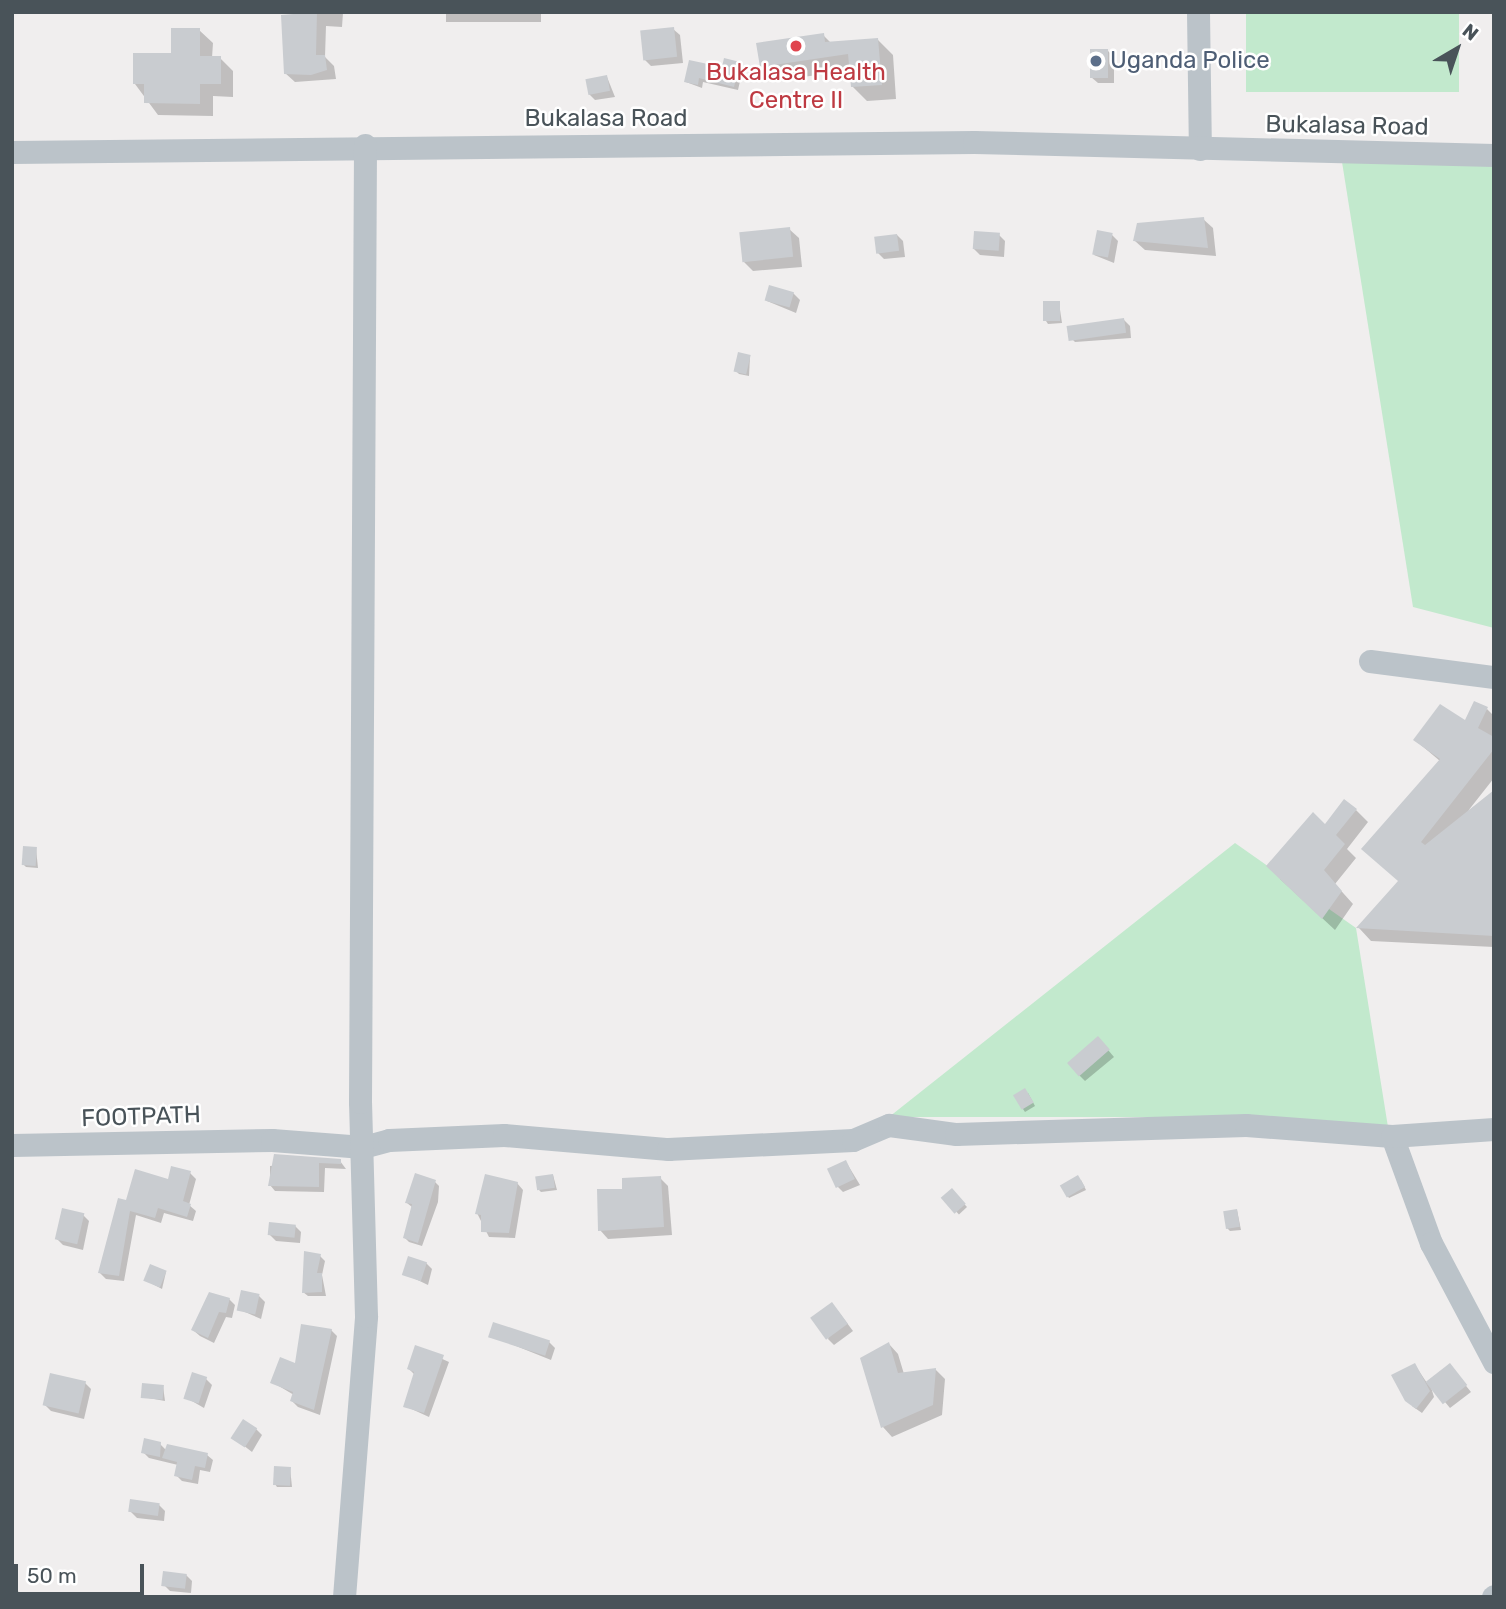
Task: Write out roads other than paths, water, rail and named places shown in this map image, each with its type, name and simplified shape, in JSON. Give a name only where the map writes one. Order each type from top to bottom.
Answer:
[{"type":"street","points":[[1198,12],[1200,149]]},
{"type":"street","name":"Bukalasa Road","points":[[12,152],[365,145],[974,142],[1494,155]]},
{"type":"street","points":[[344,1597],[366,1316],[360,711],[365,145]]},
{"type":"street","points":[[1370,661],[1494,677]]},
{"type":"street","name":"FOOTPATH","points":[[12,1145],[272,1140],[363,1147],[389,1140],[504,1135],[668,1149],[853,1140],[889,1125],[956,1134],[1246,1125],[1392,1136],[1494,1129]]},
{"type":"street","points":[[1392,1136],[1431,1243],[1494,1362]]},
{"type":"place","name":"Bukalasa Health Centre II","points":[[796,46]]},
{"type":"place","name":"Uganda Police","points":[[1096,61]]}]
